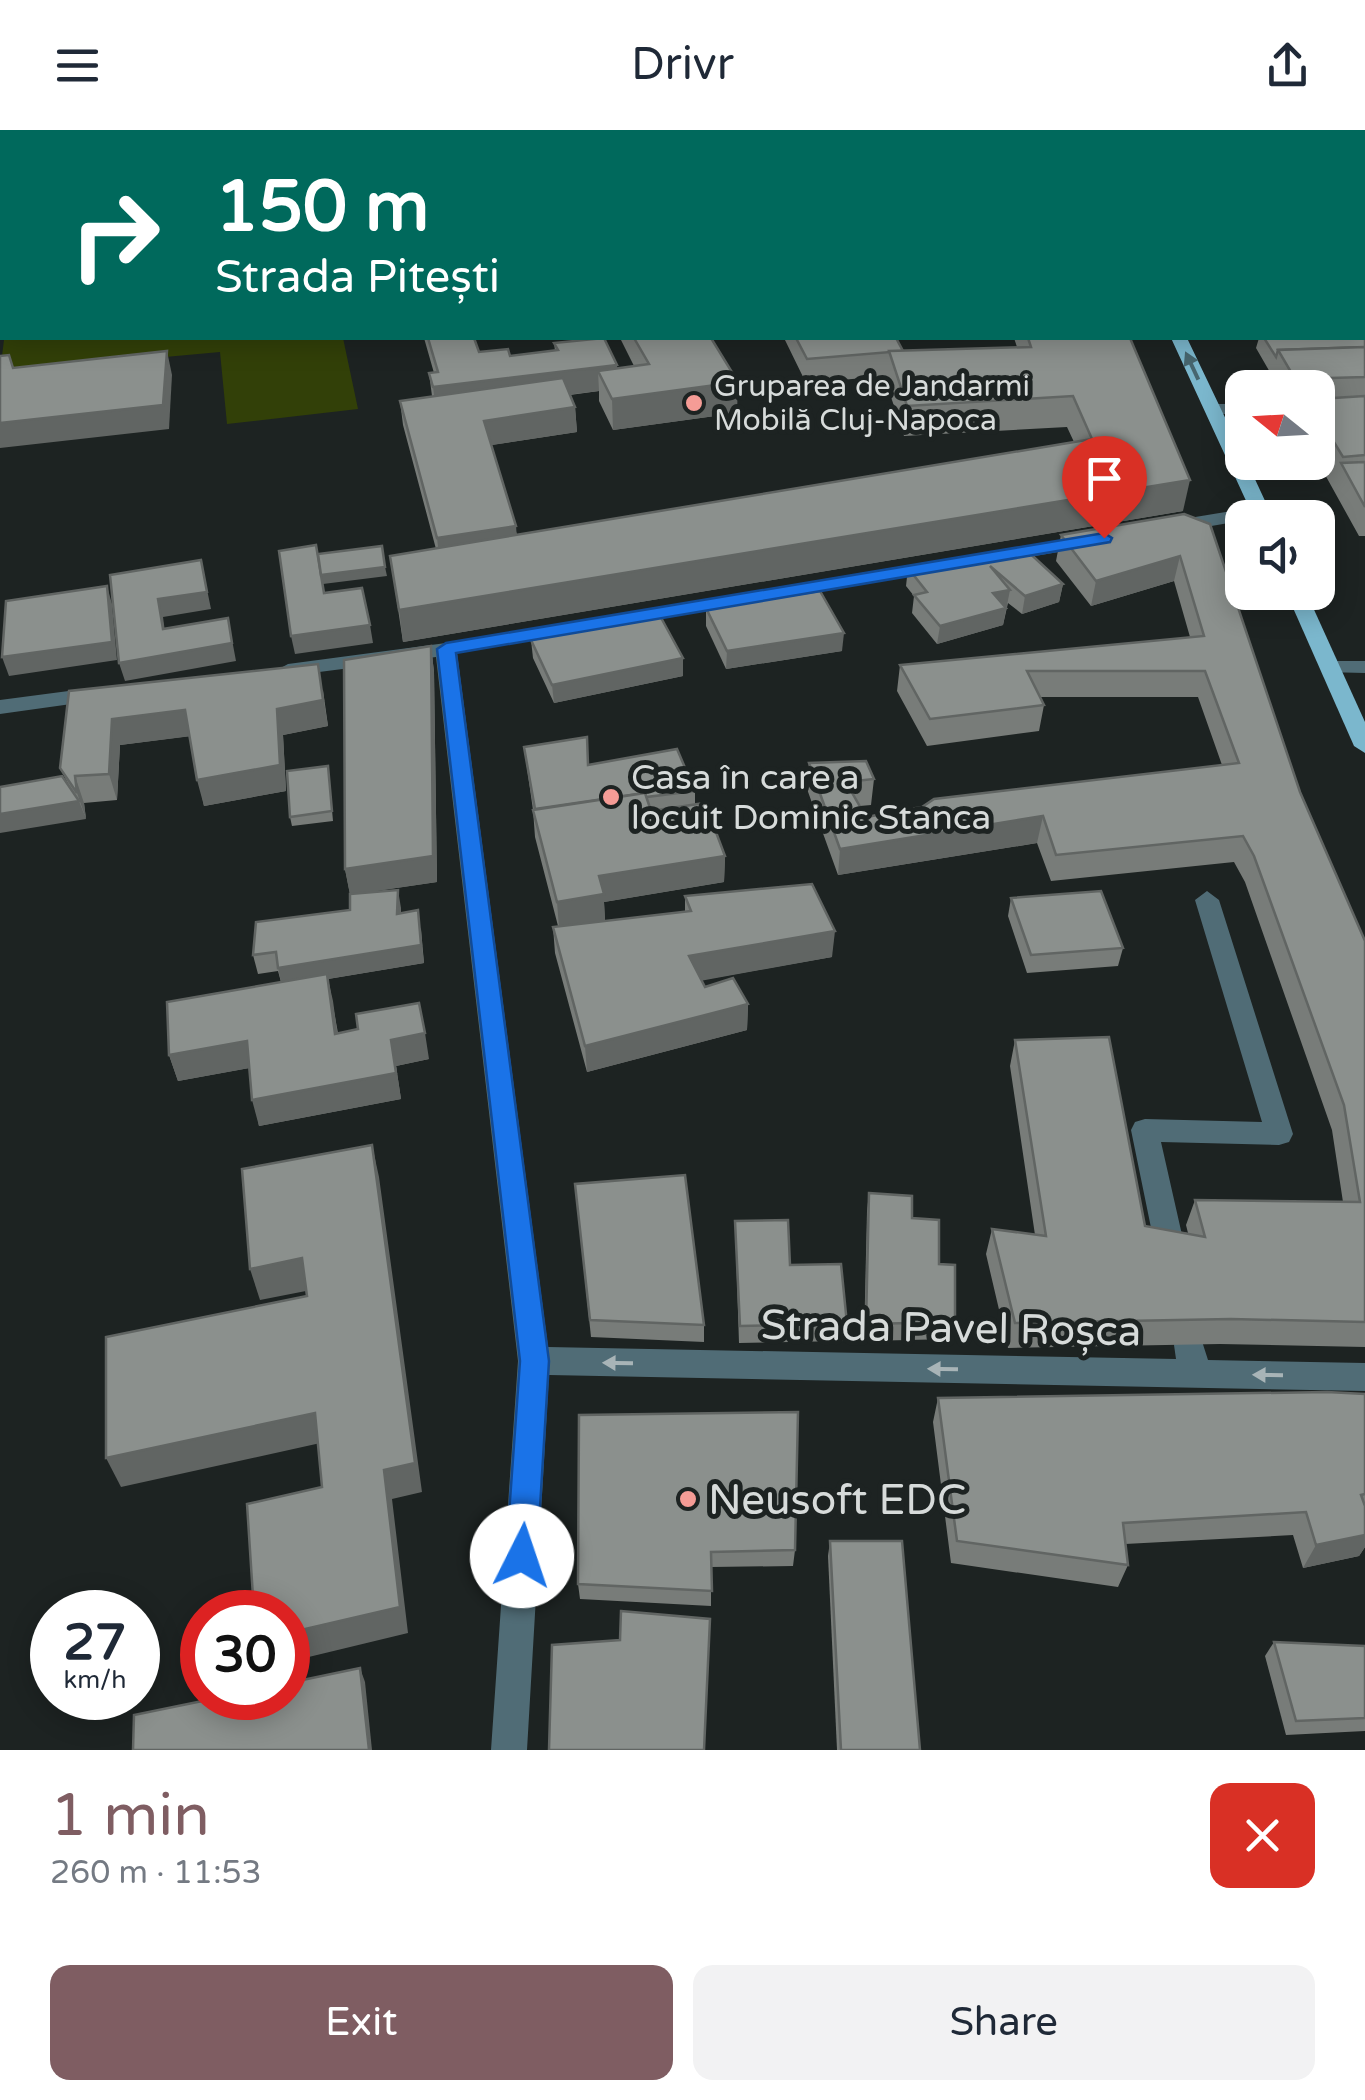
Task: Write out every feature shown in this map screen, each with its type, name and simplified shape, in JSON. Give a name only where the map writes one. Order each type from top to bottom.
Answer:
[{"type":"main road","points":[[1180,340],[1256,500]]},
{"type":"main road","points":[[1304,610],[1365,746]]},
{"type":"street","points":[[1213,409],[1225,409]]},
{"type":"street","points":[[272,672],[446,649],[1225,521]]},
{"type":"street","points":[[446,649],[534,1361],[509,1750]]},
{"type":"street","points":[[1331,667],[1365,667]]},
{"type":"street","points":[[0,708],[116,692]]},
{"type":"street","points":[[1172,1257],[1145,1130],[1279,1134],[1207,900]]},
{"type":"street","name":"Strada Pavel Roșca","points":[[534,1361],[1192,1359],[1365,1377]]},
{"type":"green space","points":[[4,340],[343,340],[358,409],[227,424],[220,352],[0,372]]},
{"type":"building","points":[[429,340],[475,340],[479,352],[508,349],[510,356],[558,350],[554,343],[605,340],[617,365],[433,387],[429,373],[438,372]]},
{"type":"building","points":[[635,340],[712,340],[738,382],[612,399],[598,371],[649,364]]},
{"type":"building","points":[[797,340],[897,340],[903,351],[807,359]]},
{"type":"building","points":[[1029,340],[1131,340],[1190,480],[399,610],[390,556],[1092,439],[1073,396],[907,406],[889,351],[1031,347]]},
{"type":"building","points":[[1265,340],[1365,340],[1365,347],[1278,350],[1276,357]]},
{"type":"building","points":[[1365,347],[1365,377],[1335,378],[1335,370],[1290,370],[1278,350]]},
{"type":"building","points":[[167,351],[163,405],[0,423],[0,356],[9,355],[13,368]]},
{"type":"building","points":[[563,378],[575,407],[484,421],[516,526],[437,538],[400,401]]},
{"type":"building","points":[[1365,396],[1365,455],[1343,457],[1335,444],[1335,398]]},
{"type":"building","points":[[1365,462],[1365,507],[1341,463]]},
{"type":"building","points":[[1184,514],[1210,524],[1225,569],[1225,610],[1239,610],[1300,792],[1365,941],[1365,1322],[1231,1319],[1015,1323],[992,1229],[1046,1236],[1015,1040],[1109,1037],[1145,1226],[1205,1237],[1195,1200],[1360,1202],[1344,1105],[1254,856],[1243,836],[1056,855],[1043,816],[840,849],[809,763],[866,761],[874,779],[846,782],[866,817],[922,807],[934,799],[1239,763],[1205,671],[1027,671],[1044,705],[930,719],[900,665],[1204,636],[1180,556],[1096,581],[1061,535]]},
{"type":"building","points":[[316,545],[324,593],[362,588],[370,625],[291,636],[279,551]]},
{"type":"building","points":[[382,546],[385,567],[321,575],[318,554]]},
{"type":"building","points":[[1023,547],[1063,584],[1025,596],[990,566],[1010,590],[993,593],[1006,608],[940,626],[914,595],[927,592],[908,568]]},
{"type":"building","points":[[201,560],[207,592],[158,599],[163,629],[228,618],[232,643],[119,663],[110,575]]},
{"type":"building","points":[[107,586],[112,642],[2,657],[6,601]]},
{"type":"building","points":[[820,591],[844,633],[727,651],[706,608]]},
{"type":"building","points":[[659,614],[683,658],[552,685],[531,640]]},
{"type":"building","points":[[431,646],[433,856],[345,869],[344,660]]},
{"type":"building","points":[[318,664],[323,700],[277,709],[280,765],[197,780],[185,710],[112,719],[109,774],[75,776],[77,793],[60,768],[69,691]]},
{"type":"building","points":[[587,737],[588,765],[677,749],[695,791],[646,797],[645,793],[535,809],[524,747]]},
{"type":"building","points":[[328,766],[332,811],[290,817],[287,771]]},
{"type":"building","points":[[62,776],[79,801],[0,814],[0,787]]},
{"type":"building","points":[[645,793],[651,811],[705,803],[725,856],[599,876],[604,894],[557,902],[533,810]]},
{"type":"building","points":[[812,884],[835,931],[689,956],[705,987],[733,978],[748,1004],[585,1046],[553,927],[691,911],[685,896]]},
{"type":"building","points":[[398,890],[397,914],[418,910],[421,945],[278,968],[276,952],[253,955],[256,922],[350,910],[350,894]]},
{"type":"building","points":[[1101,891],[1123,948],[1031,955],[1011,898]]},
{"type":"building","points":[[327,974],[335,1034],[358,1029],[356,1014],[419,1003],[425,1033],[391,1040],[396,1073],[252,1100],[247,1041],[169,1055],[167,1002]]},
{"type":"building","points":[[372,1145],[415,1463],[384,1470],[400,1607],[310,1628],[310,1590],[253,1590],[247,1504],[322,1487],[315,1413],[106,1458],[106,1337],[307,1296],[302,1258],[250,1269],[242,1169]]},
{"type":"building","points":[[685,1175],[704,1325],[590,1320],[575,1184]]},
{"type":"building","points":[[869,1193],[912,1196],[912,1218],[939,1220],[939,1264],[955,1265],[955,1322],[866,1324]]},
{"type":"building","points":[[788,1220],[790,1265],[841,1264],[847,1324],[740,1326],[735,1221]]},
{"type":"building","points":[[1365,1394],[1365,1494],[1361,1495],[1365,1535],[1316,1545],[1306,1512],[1123,1523],[1128,1565],[957,1541],[938,1398]]},
{"type":"building","name":"Neusoft EDC","points":[[798,1412],[795,1550],[711,1552],[712,1591],[578,1584],[579,1415]]},
{"type":"building","points":[[830,1541],[902,1541],[920,1750],[841,1750]]},
{"type":"building","points":[[621,1611],[710,1619],[704,1750],[549,1750],[552,1645],[620,1640]]},
{"type":"building","points":[[1274,1642],[1365,1646],[1365,1718],[1296,1721]]},
{"type":"building","points":[[360,1668],[369,1750],[133,1750],[134,1720],[160,1720],[160,1710],[180,1706],[180,1720],[310,1720],[310,1678]]},
{"type":"place","name":"Gruparea de Jandarmi Mobilă Cluj-Napoca","points":[[694,403]]},
{"type":"place","name":"Casa în care a locuit Dominic Stanca","points":[[611,797]]},
{"type":"place","name":"Neusoft EDC","points":[[688,1499]]},
{"type":"route","points":[[522,1556],[534,1361],[446,649],[1104,538]]}]
